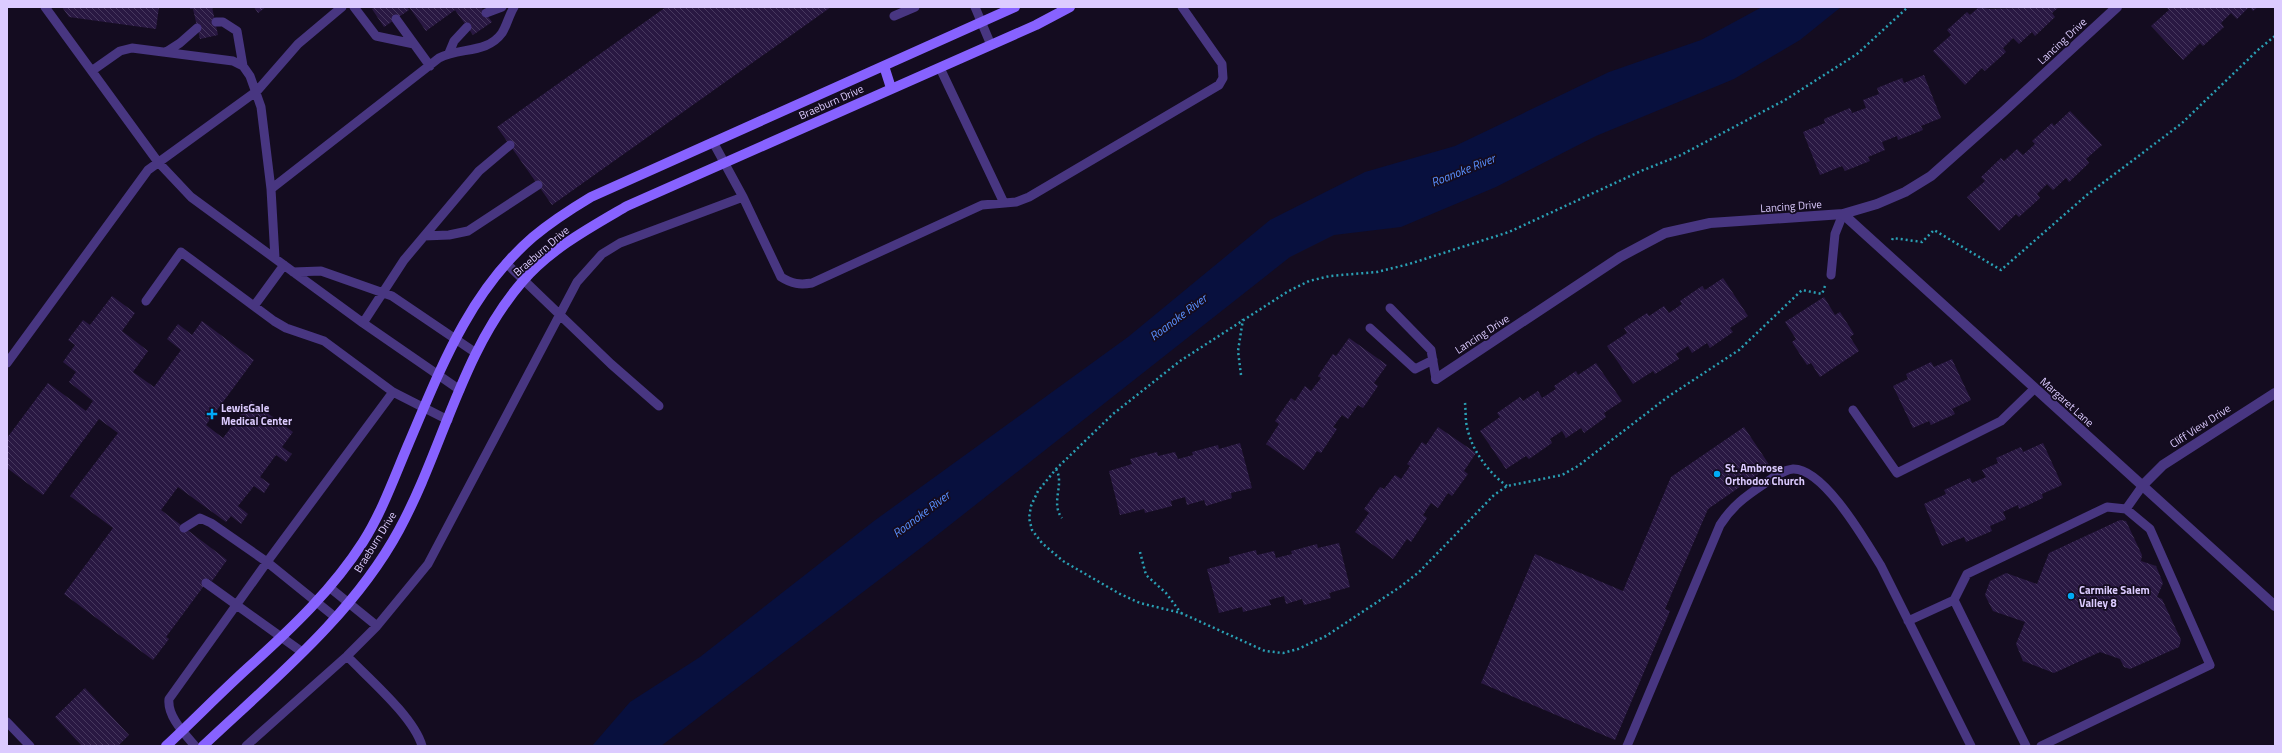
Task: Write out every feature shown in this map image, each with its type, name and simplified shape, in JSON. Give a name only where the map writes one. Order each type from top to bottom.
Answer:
[{"type":"street","name":"Braeburn Drive","points":[[166,746],[316,602],[363,542],[382,507],[424,407],[455,339],[485,289],[506,263],[538,233],[560,216],[591,197],[1015,7]]},
{"type":"street","name":"Braeburn Drive","points":[[203,746],[302,652],[348,602],[373,570],[399,530],[484,336],[523,280],[577,235],[627,206],[1036,25],[1070,7]]},
{"type":"street","name":"Lancing Drive","points":[[1436,379],[1620,257],[1665,234],[1710,223],[1844,214],[1884,201],[1905,192],[1931,176],[2117,7]]},
{"type":"street","points":[[884,66],[891,88]]},
{"type":"street","name":"Margaret Lane","points":[[1844,214],[2034,389],[2143,485],[2275,606]]},
{"type":"street","name":"Cliff View Drive","points":[[2143,485],[2163,465],[2275,393]]},
{"type":"lane","points":[[45,7],[93,70],[158,162],[191,197],[363,323],[460,390]]},
{"type":"lane","points":[[7,363],[148,170],[257,91],[298,44],[342,7]]},
{"type":"lane","points":[[354,7],[376,36],[414,44]]},
{"type":"lane","points":[[486,13],[502,7]]},
{"type":"lane","points":[[271,189],[430,66],[449,53],[478,49],[491,43],[502,33],[514,7],[505,7]]},
{"type":"lane","points":[[894,16],[915,7]]},
{"type":"lane","points":[[975,7],[991,45]]},
{"type":"lane","points":[[713,142],[743,198],[781,276],[790,282],[802,285],[812,283],[982,205],[1016,202],[1029,197],[1219,85],[1224,78],[1222,64],[1182,7]]},
{"type":"lane","points":[[396,19],[430,66]]},
{"type":"lane","points":[[216,22],[223,22],[230,25],[237,31],[243,66],[257,91],[261,107],[271,189],[275,258]]},
{"type":"lane","points":[[449,53],[454,41],[467,27]]},
{"type":"lane","points":[[166,52],[180,43],[197,28]]},
{"type":"lane","points":[[93,70],[120,51],[138,48],[233,61],[243,66]]},
{"type":"lane","points":[[940,68],[1004,203]]},
{"type":"lane","points":[[363,323],[404,260],[479,171],[510,145]]},
{"type":"lane","points":[[424,236],[449,235],[468,231],[538,185]]},
{"type":"lane","points":[[246,746],[347,656],[377,626],[428,564],[577,282],[590,266],[602,254],[620,243],[743,198]]},
{"type":"lane","points":[[1831,275],[1835,234],[1844,214]]},
{"type":"lane","points":[[146,301],[180,252],[286,328],[324,341],[393,392],[448,420]]},
{"type":"lane","points":[[506,263],[659,406]]},
{"type":"lane","points":[[254,306],[284,265]]},
{"type":"lane","points":[[293,272],[321,271],[392,296],[476,353]]},
{"type":"lane","points":[[1390,308],[1431,350],[1436,379]]},
{"type":"lane","points":[[1370,328],[1415,369],[1433,360]]},
{"type":"lane","points":[[1853,410],[1896,474],[2001,421],[2034,389]]},
{"type":"lane","points":[[195,746],[182,731],[171,712],[169,699],[236,604],[393,392]]},
{"type":"lane","points":[[1627,746],[1720,525],[1739,501],[1782,471],[1793,469],[1806,472],[1832,494],[1850,518],[1881,566],[1971,746]]},
{"type":"lane","points":[[2126,509],[2143,485]]},
{"type":"lane","points":[[1908,621],[1954,600],[1967,574],[2107,507],[2126,509],[2150,529],[2210,665],[2040,746]]},
{"type":"lane","points":[[184,528],[200,518],[211,523],[267,562],[335,617]]},
{"type":"lane","points":[[206,583],[282,636],[302,652]]},
{"type":"lane","points":[[329,587],[377,626]]},
{"type":"lane","points":[[1954,600],[2026,746]]},
{"type":"lane","points":[[347,656],[392,703],[417,733],[422,746]]},
{"type":"lane","points":[[7,722],[30,746]]},
{"type":"path","points":[[1882,250],[1893,238],[1922,242],[1934,230],[2001,270],[2070,209],[2122,166],[2181,124],[2259,49],[2275,36]]},
{"type":"path","points":[[1241,375],[1238,351],[1243,319]]},
{"type":"path","points":[[1465,402],[1468,430],[1478,455],[1501,482],[1507,486]]},
{"type":"path","points":[[1056,469],[1060,479],[1057,505],[1058,512],[1062,518]]},
{"type":"path","points":[[1140,552],[1146,575],[1166,593],[1181,613]]},
{"type":"water","name":"Roanoke River","points":[[1762,7],[1841,7],[1800,40],[1734,79],[1596,136],[1496,187],[1401,227],[1334,235],[1290,257],[922,547],[661,746],[592,746],[630,702],[700,657],[874,521],[1128,337],[1270,220],[1365,172],[1455,146],[1609,72],[1701,40]]},
{"type":"building","points":[[62,7],[159,7],[156,29],[69,17]]},
{"type":"building","points":[[190,7],[212,7],[218,35],[200,39],[193,9],[190,9]]},
{"type":"building","points":[[254,7],[266,7],[258,13]]},
{"type":"building","points":[[375,7],[407,7],[409,10],[384,27],[372,9]]},
{"type":"building","points":[[409,7],[481,7],[492,22],[473,35],[455,10],[426,31]]},
{"type":"building","points":[[666,7],[831,7],[552,205],[497,127]]},
{"type":"building","points":[[1979,7],[1989,9],[2059,7],[2052,13],[2055,17],[2035,36],[2032,32],[2019,44],[2013,38],[2003,48],[2006,52],[1985,71],[1982,68],[1965,85],[1933,51],[1951,35],[1947,30],[1967,12],[1970,15]]},
{"type":"building","points":[[2166,7],[2249,7],[2237,19],[2231,13],[2221,23],[2224,27],[2203,46],[2200,43],[2183,60],[2151,26],[2169,10]]},
{"type":"building","points":[[2250,7],[2258,7],[2253,11]]},
{"type":"building","points":[[1924,75],[1941,118],[1921,126],[1923,130],[1898,140],[1897,136],[1882,142],[1885,150],[1868,157],[1870,161],[1845,171],[1842,166],[1820,175],[1803,132],[1825,123],[1824,119],[1850,108],[1852,113],[1866,108],[1863,100],[1879,94],[1877,88],[1902,78],[1904,83]]},
{"type":"building","points":[[2070,111],[2102,145],[2086,159],[2089,163],[2069,182],[2066,178],[2053,190],[2047,184],[2037,194],[2040,198],[2019,217],[2016,214],[1999,231],[1967,197],[1985,181],[1981,177],[2001,158],[2004,161],[2017,149],[2023,155],[2035,144],[2032,141],[2052,123],[2054,126]]},
{"type":"building","points":[[1723,278],[1748,316],[1730,328],[1733,332],[1710,348],[1707,343],[1692,353],[1688,346],[1676,354],[1679,359],[1655,374],[1653,371],[1633,384],[1607,346],[1627,333],[1624,328],[1647,313],[1649,316],[1664,306],[1669,313],[1682,304],[1680,301],[1702,286],[1705,290]]},
{"type":"building","points":[[112,296],[135,313],[122,331],[148,351],[133,372],[154,387],[181,350],[167,339],[178,324],[192,335],[202,321],[254,360],[206,425],[223,438],[251,401],[293,432],[282,447],[292,454],[286,462],[276,455],[260,477],[270,484],[264,493],[254,486],[238,506],[248,514],[241,524],[231,516],[226,522],[178,487],[161,510],[227,560],[212,581],[209,579],[166,637],[169,639],[153,660],[64,594],[113,528],[70,496],[118,433],[99,419],[43,495],[7,468],[7,438],[48,383],[86,411],[93,401],[69,382],[76,372],[63,362],[75,345],[68,340],[83,320],[90,325]]},
{"type":"building","points":[[1824,297],[1835,315],[1840,312],[1854,334],[1850,337],[1859,351],[1820,377],[1811,363],[1807,365],[1792,342],[1796,339],[1785,322]]},
{"type":"building","points":[[1349,338],[1387,365],[1374,383],[1378,386],[1363,408],[1358,405],[1348,419],[1342,415],[1333,427],[1337,429],[1321,453],[1317,451],[1304,470],[1266,444],[1279,424],[1275,421],[1291,398],[1295,401],[1305,386],[1311,391],[1321,378],[1318,376],[1333,354],[1336,356]]},
{"type":"building","points":[[1952,359],[1971,400],[1952,409],[1955,414],[1931,425],[1929,421],[1913,428],[1893,386],[1908,379],[1906,374],[1931,362],[1934,367]]},
{"type":"building","points":[[1596,363],[1622,401],[1604,413],[1606,417],[1584,433],[1581,428],[1566,438],[1562,431],[1550,439],[1552,443],[1529,459],[1526,456],[1506,469],[1480,431],[1500,417],[1497,413],[1520,397],[1523,401],[1538,391],[1542,398],[1556,389],[1554,386],[1576,371],[1578,375]]},
{"type":"building","points":[[1438,427],[1476,453],[1464,471],[1468,474],[1452,496],[1448,493],[1438,508],[1431,503],[1423,515],[1427,518],[1411,542],[1407,539],[1393,559],[1355,532],[1369,513],[1364,509],[1380,487],[1384,489],[1395,475],[1401,479],[1410,466],[1407,464],[1422,442],[1426,445]]},
{"type":"building","points":[[1744,427],[1770,466],[1708,509],[1665,609],[1670,611],[1615,740],[1481,683],[1535,554],[1623,591],[1671,477]]},
{"type":"building","points":[[1240,443],[1252,488],[1231,493],[1232,498],[1206,506],[1204,500],[1187,505],[1185,497],[1171,501],[1172,506],[1145,513],[1144,509],[1120,515],[1109,471],[1132,464],[1130,459],[1157,452],[1158,456],[1175,452],[1178,459],[1193,455],[1192,452],[1218,445],[1219,449]]},
{"type":"building","points":[[2043,443],[2062,485],[2042,494],[2043,498],[2019,509],[2018,505],[2003,512],[2006,519],[1990,526],[1992,531],[1966,542],[1964,537],[1942,546],[1924,504],[1946,494],[1944,490],[1970,478],[1972,483],[1986,477],[1982,470],[1998,463],[1996,458],[2021,447],[2023,452]]},
{"type":"building","name":"Carmike Salem Valley 8","points":[[2120,520],[2126,521],[2142,555],[2141,561],[2156,566],[2163,583],[2157,597],[2162,599],[2181,640],[2179,647],[2130,669],[2124,667],[2120,659],[2100,652],[2054,673],[2023,661],[2016,644],[2025,622],[1993,611],[1985,595],[1990,581],[2006,573],[2037,584],[2049,553]]},
{"type":"building","points":[[1339,543],[1350,587],[1329,593],[1331,598],[1304,605],[1302,599],[1286,604],[1284,596],[1269,600],[1271,605],[1243,612],[1242,607],[1219,613],[1207,569],[1230,563],[1229,557],[1256,550],[1257,555],[1274,551],[1276,558],[1292,554],[1291,551],[1317,544],[1318,548]]},
{"type":"building","points":[[85,688],[129,735],[118,746],[82,746],[55,717]]},
{"type":"place","name":"LewisGale Medical Center","points":[[212,414]]},
{"type":"place","name":"St. Ambrose Orthodox Church","points":[[1717,474]]},
{"type":"place","name":"Carmike Salem Valley 8","points":[[2071,596]]}]
